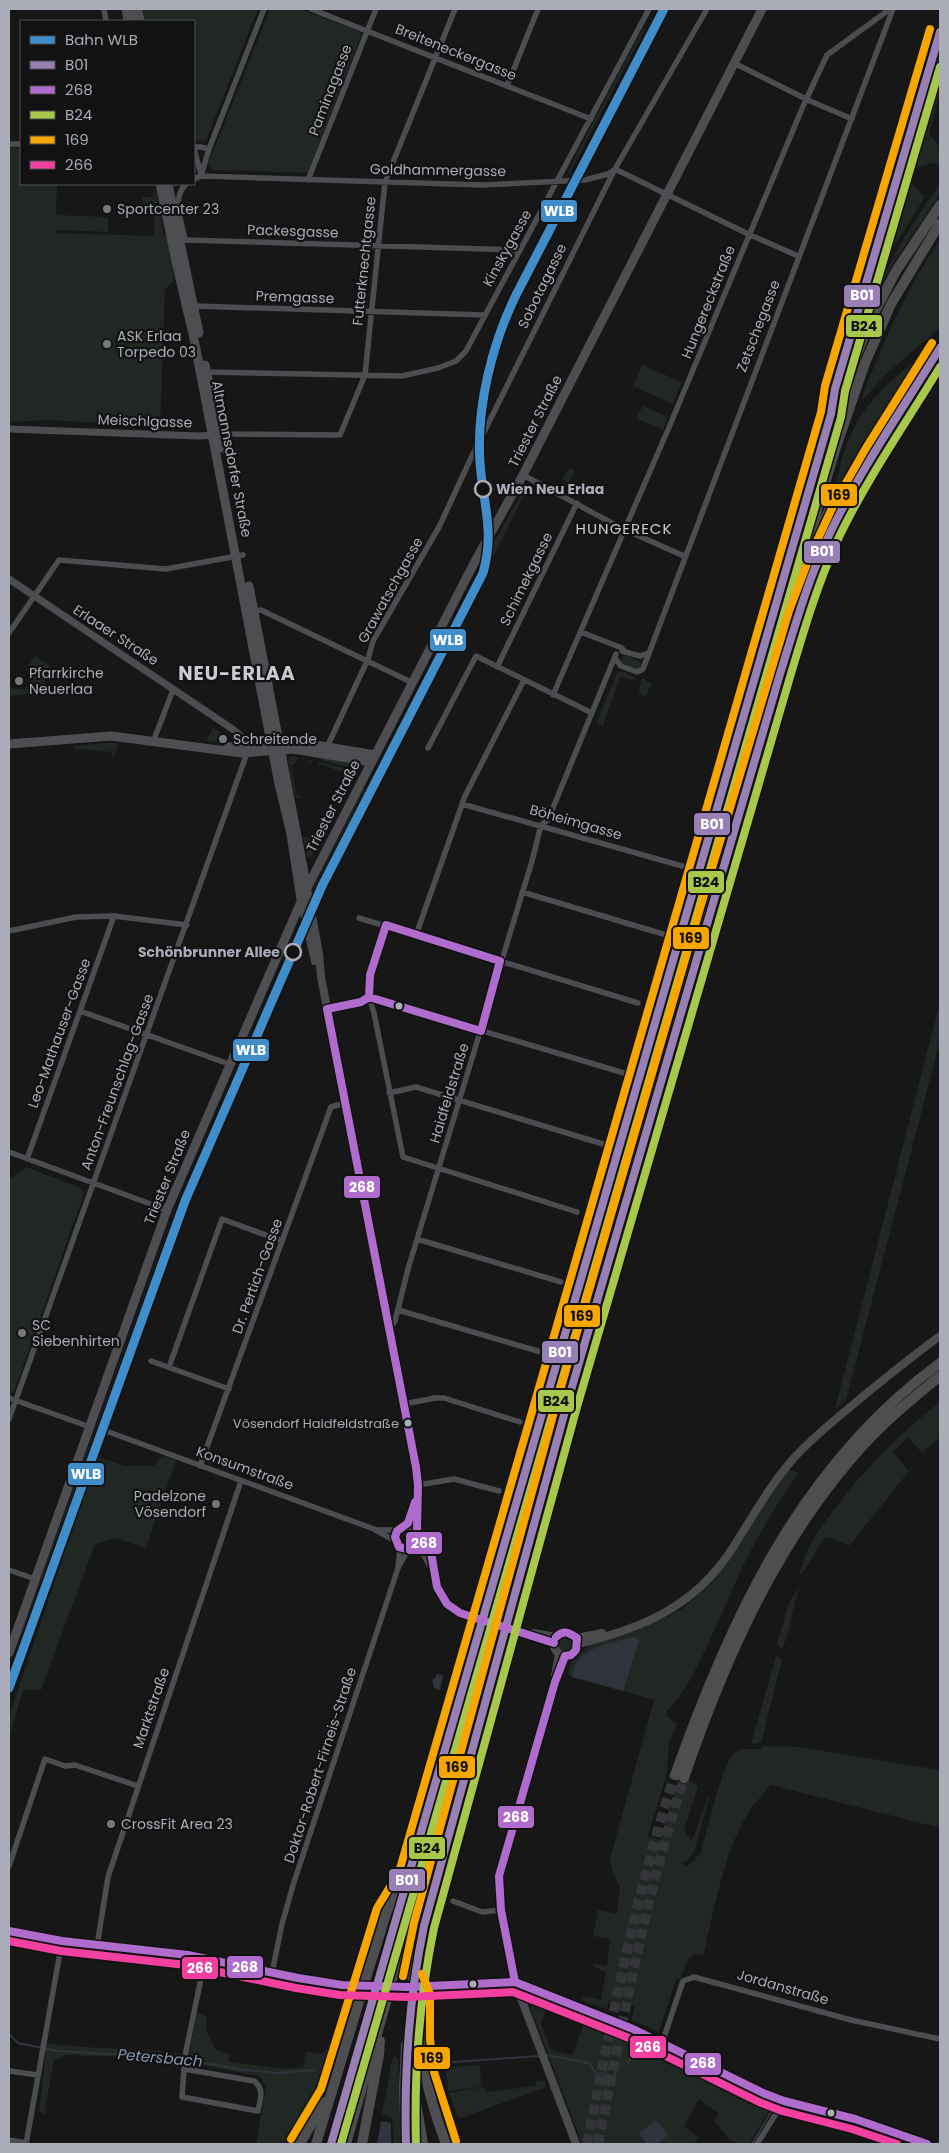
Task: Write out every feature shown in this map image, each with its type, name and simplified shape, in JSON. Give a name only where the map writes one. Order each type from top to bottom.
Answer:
[{"type":"highway","points":[[331,2144],[831,414],[840,372],[940,32]]},
{"type":"highway","points":[[831,414],[841,395],[876,309],[896,271],[940,205]]},
{"type":"highway","points":[[346,2144],[496,1616],[794,585],[836,448],[865,363],[891,304],[940,223]]},
{"type":"highway","points":[[794,585],[815,537],[833,503],[906,400],[940,348]]},
{"type":"highway","points":[[446,2144],[424,2074],[413,1978],[424,1926],[567,1404],[708,918],[799,614],[830,533],[857,481],[900,414],[906,400]]},
{"type":"highway","points":[[940,1363],[901,1394],[845,1450],[793,1520],[762,1571],[731,1634],[698,1711],[680,1776],[738,1643],[767,1582],[801,1525],[831,1483],[858,1451],[910,1399],[940,1376]]},
{"type":"highway","points":[[316,2144],[387,1911],[408,1876]]},
{"type":"highway","points":[[406,2144],[405,2066],[415,1995]]},
{"type":"highway","points":[[415,1995],[414,2090],[423,2144]]},
{"type":"highway","points":[[362,2144],[379,2055],[382,2020]]},
{"type":"highway","points":[[300,2144],[330,2093]]},
{"type":"main road","name":"Triester Straße","points":[[9,1653],[167,1210],[301,900],[413,682],[523,475],[762,9]]},
{"type":"main road","name":"Altmannsdorfer Straße","points":[[160,185],[216,435],[276,745],[302,857],[307,888]]},
{"type":"main road","name":"Altmannsdorfer Straße","points":[[168,185],[207,372],[216,435]]},
{"type":"main road","points":[[9,744],[104,736],[209,748],[249,749],[276,745],[327,747],[374,758]]},
{"type":"main road","name":"Altmannsdorfer Straße","points":[[276,745],[301,900]]},
{"type":"main road","points":[[276,745],[293,749],[374,758]]},
{"type":"main road","points":[[302,857],[308,861],[321,859]]},
{"type":"main road","points":[[307,888],[344,1103],[404,1404],[418,1485],[418,1534],[411,1549]]},
{"type":"main road","points":[[301,900],[305,924],[321,977]]},
{"type":"main road","points":[[577,1641],[621,1630],[665,1613],[684,1602],[699,1589],[721,1564],[760,1503],[794,1457],[849,1408],[940,1336]]},
{"type":"main road","points":[[418,1499],[405,1526],[398,1530],[398,1544],[425,1555],[434,1571]]},
{"type":"main road","points":[[405,1526],[413,1527],[430,1552],[440,1595],[453,1609],[555,1640]]},
{"type":"main road","points":[[555,1640],[560,1633],[567,1632],[577,1641]]},
{"type":"main road","points":[[555,1640],[562,1655],[499,1876],[501,1910],[515,1982],[576,2144]]},
{"type":"main road","points":[[562,1655],[575,1652],[577,1641]]},
{"type":"main road","points":[[9,1931],[97,1946],[205,1958],[272,1973],[355,1986],[408,1987],[515,1982]]},
{"type":"street","points":[[201,176],[209,150],[264,9]]},
{"type":"street","name":"Breiteneckergasse","points":[[311,9],[591,119]]},
{"type":"street","name":"Paminagasse","points":[[308,180],[376,9]]},
{"type":"street","name":"Futterknechtgasse","points":[[340,435],[365,375],[385,182],[455,9]]},
{"type":"street","points":[[508,86],[538,9]]},
{"type":"street","name":"Kinskygasse","points":[[207,372],[402,376],[438,368],[456,361],[466,351],[649,9]]},
{"type":"street","name":"Sobotagasse","points":[[477,447],[615,169],[707,9]]},
{"type":"street","name":"Hungereckstraße","points":[[553,695],[670,425],[806,99],[827,55],[892,9]]},
{"type":"street","name":"Zetschegasse","points":[[620,666],[641,672],[798,256],[852,119],[892,9]]},
{"type":"street","points":[[734,63],[806,99],[852,119]]},
{"type":"street","points":[[195,149],[201,147],[209,150]]},
{"type":"street","points":[[195,153],[201,176]]},
{"type":"street","points":[[615,169],[749,235],[798,256]]},
{"type":"street","name":"Goldhammergasse","points":[[195,179],[201,176],[482,185],[590,179],[608,174],[615,169]]},
{"type":"street","name":"Packesgasse","points":[[185,185],[180,190],[177,199],[185,240],[520,250]]},
{"type":"street","name":"Premgasse","points":[[194,306],[485,315]]},
{"type":"street","name":"Meischlgasse","points":[[9,430],[216,435],[340,435]]},
{"type":"street","name":"Grawatschgasse","points":[[327,747],[368,659],[374,641],[440,526],[477,447]]},
{"type":"street","points":[[523,475],[624,529],[684,556]]},
{"type":"street","name":"Schimekgasse","points":[[497,667],[577,503]]},
{"type":"street","points":[[9,633],[59,560],[166,569],[240,556]]},
{"type":"street","name":"Erlaaer Straße","points":[[9,580],[234,730],[249,749]]},
{"type":"street","points":[[250,612],[261,610],[368,659],[413,682]]},
{"type":"street","points":[[581,632],[622,648],[624,651],[640,656],[648,653]]},
{"type":"street","points":[[608,644],[620,666],[608,675]]},
{"type":"street","points":[[540,825],[548,820],[615,656],[619,652],[624,651]]},
{"type":"street","points":[[428,748],[476,656],[592,713]]},
{"type":"street","points":[[416,935],[462,804],[524,680]]},
{"type":"street","points":[[153,742],[173,690]]},
{"type":"street","name":"Anton-Freunschlag-Gasse","points":[[9,1419],[249,749]]},
{"type":"street","name":"Böheimgasse","points":[[462,804],[682,866]]},
{"type":"street","name":"Haidfeldstraße","points":[[389,1330],[395,1321],[399,1309],[417,1239],[440,1170],[540,825]]},
{"type":"street","points":[[522,892],[663,934]]},
{"type":"street","points":[[9,931],[76,917],[114,916],[187,925]]},
{"type":"street","name":"Leo-Mathauser-Gasse","points":[[27,1159],[114,916]]},
{"type":"street","points":[[359,918],[638,1003]]},
{"type":"street","points":[[386,925],[370,975],[369,998],[374,1013],[402,1157],[577,1212]]},
{"type":"street","points":[[327,1009],[361,1002],[369,998],[624,1074]]},
{"type":"street","points":[[80,1011],[229,1064]]},
{"type":"street","points":[[390,1093],[416,1087],[603,1144]]},
{"type":"street","name":"Dr. Pertich-Gasse","points":[[200,1466],[331,1107],[344,1103]]},
{"type":"street","points":[[9,1152],[167,1210]]},
{"type":"street","points":[[169,1367],[222,1219],[282,1241]]},
{"type":"street","points":[[417,1239],[561,1282]]},
{"type":"street","points":[[385,1309],[399,1309],[541,1352]]},
{"type":"street","points":[[151,1361],[229,1389]]},
{"type":"street","points":[[9,1398],[90,1426]]},
{"type":"street","points":[[404,1404],[444,1398],[520,1422]]},
{"type":"street","name":"Konsumstraße","points":[[106,1431],[374,1529],[398,1544]]},
{"type":"street","points":[[418,1485],[454,1479],[499,1491]]},
{"type":"street","name":"Marktstraße","points":[[97,1946],[108,1877],[241,1481]]},
{"type":"street","name":"Konsumstraße","points":[[374,1529],[398,1530]]},
{"type":"street","name":"Doktor-Robert-Firneis-Straße","points":[[398,1544],[398,1568]]},
{"type":"street","name":"Doktor-Robert-Firneis-Straße","points":[[272,1973],[282,1924],[294,1882],[398,1568],[411,1549]]},
{"type":"street","points":[[9,1570],[35,1579]]},
{"type":"street","points":[[9,1866],[45,1759],[65,1766],[75,1765],[138,1786]]},
{"type":"street","points":[[453,1901],[482,1912],[501,1910]]},
{"type":"street","points":[[9,2140],[27,2144],[62,1941]]},
{"type":"street","points":[[184,2069],[254,2081],[260,2085],[262,2090],[258,2111],[182,2097],[184,2069],[185,2058],[205,1958]]},
{"type":"street","name":"Jordanstraße","points":[[662,2043],[682,1981],[694,1977],[735,1986],[851,2020],[940,2039]]},
{"type":"street","points":[[515,1982],[601,2016],[662,2043],[763,2093],[784,2101],[855,2119],[927,2144]]},
{"type":"street","points":[[9,2071],[38,2075]]},
{"type":"street","points":[[757,2144],[784,2101]]},
{"type":"shaded area","points":[[142,9],[258,9],[206,141],[195,140],[195,20],[144,20]]},
{"type":"shaded area","points":[[270,9],[300,9],[360,32],[361,35],[308,173],[213,170],[208,164]]},
{"type":"shaded area","points":[[643,28],[645,29],[571,171],[572,176],[568,172],[576,155]]},
{"type":"shaded area","points":[[940,47],[940,92],[929,134],[940,148],[940,165],[932,163],[915,168],[911,183],[925,197],[889,255],[867,304],[864,303]]},
{"type":"shaded area","name":"ASK Erlaa Torpedo 03","points":[[9,147],[20,148],[20,185],[57,185],[56,215],[108,217],[108,232],[56,230],[56,233],[156,236],[154,235],[155,206],[143,205],[142,197],[154,197],[154,192],[156,192],[164,236],[167,237],[174,280],[165,289],[160,426],[47,420],[9,422]]},
{"type":"shaded area","points":[[940,184],[940,194],[894,262],[866,314],[881,280],[899,247],[918,215]]},
{"type":"shaded area","points":[[940,240],[940,328],[885,375],[864,399],[861,399],[886,337],[905,297]]},
{"type":"shaded area","points":[[937,344],[831,500],[840,464],[860,417],[890,382]]},
{"type":"shaded area","points":[[642,365],[682,382],[673,404],[633,386]]},
{"type":"shaded area","points":[[643,406],[668,417],[663,430],[636,418]]},
{"type":"shaded area","points":[[570,468],[575,471],[570,481],[575,484],[571,489],[563,486],[566,481],[562,479]]},
{"type":"shaded area","points":[[524,489],[526,490],[485,574],[491,557],[491,547]]},
{"type":"shaded area","points":[[625,655],[641,662],[641,667],[636,669],[623,663],[621,659]]},
{"type":"shaded area","points":[[35,656],[51,667],[44,679],[45,692],[9,696],[9,688],[25,690],[26,687],[29,687],[32,673],[26,670]]},
{"type":"shaded area","points":[[622,671],[636,678],[632,680],[620,676],[603,726],[596,724],[617,673]]},
{"type":"shaded area","points":[[645,678],[645,681],[651,683],[646,698],[639,693],[641,679]]},
{"type":"shaded area","points":[[212,727],[225,736],[225,739],[215,742],[206,741],[212,731]]},
{"type":"shaded area","points":[[118,743],[115,756],[112,757],[112,752],[78,749],[77,753],[73,746]]},
{"type":"shaded area","points":[[291,756],[313,761],[311,766],[311,762],[298,758],[295,764],[291,765],[297,796],[301,796],[296,798],[288,759]]},
{"type":"shaded area","points":[[323,758],[356,764],[358,766],[355,769],[321,760]]},
{"type":"shaded area","points":[[319,762],[355,771],[353,778],[338,803],[348,780],[344,777],[345,773],[320,764],[318,768]]},
{"type":"shaded area","points":[[365,789],[313,894],[314,887]]},
{"type":"shaded area","points":[[303,837],[322,839],[311,857],[307,857]]},
{"type":"shaded area","points":[[276,976],[171,1223],[94,1433],[175,1210]]},
{"type":"shaded area","points":[[940,1002],[940,1041],[846,1400],[835,1409]]},
{"type":"shaded area","points":[[26,1167],[81,1188],[84,1194],[14,1392],[10,1394],[9,1183],[10,1179]]},
{"type":"shaded area","points":[[940,1402],[940,1437],[922,1453],[908,1437],[893,1452],[909,1471],[849,1546],[830,1537],[825,1537],[802,1574],[799,1573],[810,1545],[852,1486],[903,1433]]},
{"type":"shaded area","points":[[100,1438],[104,1440],[97,1457],[125,1466],[153,1466],[163,1456],[176,1460],[146,1548],[116,1538],[95,1544],[41,1690],[23,1690],[9,1739],[9,1716],[85,1492],[84,1487]]},
{"type":"shaded area","points":[[91,1440],[93,1441],[9,1675],[20,1637]]},
{"type":"shaded area","points":[[789,1469],[798,1473],[771,1514],[753,1547],[699,1664],[677,1701],[667,1710],[666,1715],[677,1724],[669,1742],[667,1773],[648,1836],[660,1840],[680,1777],[692,1781],[698,1787],[684,1830],[692,1841],[709,1794],[694,1852],[683,1864],[685,1867],[693,1862],[701,1852],[720,1784],[730,1759],[737,1751],[760,1749],[763,1746],[800,1747],[940,1770],[940,1828],[771,1785],[752,1807],[738,1831],[725,1866],[703,1956],[694,1954],[689,1958],[680,1979],[676,1979],[659,2032],[632,2020],[635,2006],[609,2000],[607,2009],[581,2000],[585,1996],[601,2000],[606,1972],[593,1966],[594,1964],[607,1966],[610,1939],[593,1936],[598,1910],[617,1914],[620,1887],[612,1870],[610,1859],[654,1700],[568,1675],[570,1662],[592,1643],[658,1621],[682,1609],[721,1570],[763,1503]]},
{"type":"shaded area","points":[[800,1587],[785,1643],[781,1650],[777,1643],[790,1600]]},
{"type":"shaded area","points":[[566,1635],[572,1638],[575,1644],[572,1650],[566,1653],[560,1650],[557,1644],[560,1638]]},
{"type":"shaded area","points":[[635,1637],[639,1641],[623,1691],[572,1677],[574,1667],[586,1653],[606,1644]]},
{"type":"shaded area","points":[[776,1656],[782,1659],[761,1743],[751,1744]]},
{"type":"shaded area","points":[[437,1674],[443,1675],[440,1690],[434,1688],[432,1679]]},
{"type":"shaded area","points":[[532,1996],[574,2010],[572,2014],[548,2005],[541,2023],[551,2050],[572,2055],[586,2018],[597,2021],[600,2018],[636,2034],[636,2050],[640,2051],[646,2039],[771,2104],[769,2111],[749,2144],[741,2144],[728,2138],[714,2121],[718,2113],[699,2099],[684,2126],[699,2138],[694,2144],[656,2144],[669,2135],[649,2126],[639,2133],[646,2144],[582,2144],[528,2001]]},
{"type":"shaded area","points":[[353,1999],[323,2087],[293,2144],[256,2144],[266,2087],[260,2076],[190,2063],[189,2055],[197,2012],[207,2017],[206,2031],[216,2050],[229,2054],[229,2062],[286,2069],[303,2067],[306,2051],[323,2054],[330,2042],[342,2001]]},
{"type":"shaded area","points":[[47,2043],[180,2054],[178,2061],[161,2058],[67,2055],[54,2060],[44,2115],[39,2111]]},
{"type":"shaded area","points":[[393,2055],[398,2059],[401,2144],[394,2144],[392,2118],[382,2114]]},
{"type":"shaded area","points":[[480,2065],[481,2087],[448,2091],[445,2067]]},
{"type":"shaded area","points":[[544,2080],[547,2087],[464,2117],[458,2117],[449,2093],[484,2087],[486,2092],[536,2086],[536,2081]]},
{"type":"shaded area","points":[[656,2120],[669,2135],[656,2144],[646,2144],[639,2133]]},
{"type":"shaded area","points":[[381,2121],[391,2123],[391,2144],[377,2144]]},
{"type":"waterway","name":"Petersbach","points":[[9,2034],[18,2043],[58,2051],[176,2058],[245,2070],[277,2073],[314,2070]]},
{"type":"waterway","name":"Petersbach","points":[[628,2062],[633,2042],[637,2041]]},
{"type":"waterway","name":"Petersbach","points":[[643,2044],[769,2105],[771,2112],[752,2144]]},
{"type":"waterway","name":"Petersbach","points":[[546,2055],[589,2063],[596,2073],[606,2074],[605,2084],[609,2086],[614,2081],[615,2072],[619,2068]]},
{"type":"waterway","name":"Petersbach","points":[[439,2063],[539,2056]]},
{"type":"tunnel","points":[[587,2144],[615,2004],[636,1912],[675,1775]]},
{"type":"tunnel","points":[[598,2144],[646,1914],[684,1778]]},
{"type":"rail line","name":"WLB","points":[[9,1688],[185,1201],[322,886],[483,573],[488,544],[488,531],[481,478],[479,442],[483,399],[493,355],[507,314],[516,295],[664,9]]},
{"type":"transit line","name":"169","points":[[291,2139],[321,2089],[377,1908],[399,1872],[821,412],[825,386],[930,29]]},
{"type":"transit line","name":"B01","points":[[331,2144],[831,414],[835,389],[940,32]]},
{"type":"transit line","name":"B24","points":[[341,2144],[841,417],[845,391],[940,67]]},
{"type":"transit line","name":"169","points":[[403,1976],[414,1923],[557,1401],[698,915],[789,611],[810,556],[834,504],[866,448],[932,343]]},
{"type":"transit line","name":"B01","points":[[406,2144],[407,2061],[411,2007],[424,1926],[567,1404],[780,674],[809,583],[831,531],[869,461],[940,348]]},
{"type":"transit line","name":"B24","points":[[416,2144],[416,2090],[421,2009],[434,1928],[577,1407],[790,677],[818,589],[839,537],[875,472],[940,367]]},
{"type":"transit line","name":"268","points":[[386,925],[500,961]]},
{"type":"transit line","name":"268","points":[[369,997],[370,975],[386,925]]},
{"type":"transit line","name":"268","points":[[481,1031],[500,961]]},
{"type":"transit line","name":"268","points":[[369,997],[481,1031]]},
{"type":"transit line","name":"268","points":[[327,1009],[361,1002],[369,997]]},
{"type":"transit line","name":"268","points":[[327,1009],[416,1467],[418,1485],[417,1530],[420,1538],[431,1552],[437,1587],[447,1604],[460,1613],[554,1643]]},
{"type":"transit line","name":"268","points":[[415,1502],[408,1523],[397,1531],[395,1537],[399,1547],[407,1549],[415,1547]]},
{"type":"transit line","name":"268","points":[[556,1637],[564,1632],[577,1638],[576,1650],[571,1655],[565,1656]]},
{"type":"transit line","name":"268","points":[[515,1982],[501,1910],[499,1876],[555,1682],[565,1656]]},
{"type":"transit line","name":"268","points":[[9,1931],[62,1941],[188,1955],[298,1978],[342,1985],[408,1987],[515,1982],[633,2029],[763,2093],[784,2101],[855,2119],[927,2144]]},
{"type":"transit line","name":"266","points":[[9,1941],[61,1951],[186,1965],[296,1988],[340,1995],[408,1997],[513,1992],[629,2038],[759,2102],[782,2111],[852,2129],[897,2144]]},
{"type":"transit line","name":"169","points":[[422,1974],[430,1994],[430,2039],[434,2072],[456,2141]]},
{"type":"place","name":"Sportcenter 23","points":[[107,209]]},
{"type":"place","name":"ASK Erlaa Torpedo 03","points":[[107,344]]},
{"type":"place","name":"Wien Neu Erlaa","points":[[483,489]]},
{"type":"place","name":"Pfarrkirche Neuerlaa","points":[[19,681]]},
{"type":"place","name":"Schreitende","points":[[223,739]]},
{"type":"place","name":"Schönbrunner Allee","points":[[293,952]]},
{"type":"place","name":"SC Siebenhirten","points":[[22,1333]]},
{"type":"place","name":"Vösendorf Haidfeldstraße","points":[[408,1423]]},
{"type":"place","name":"Padelzone Vösendorf","points":[[216,1504]]},
{"type":"place","name":"CrossFit Area 23","points":[[111,1824]]},
{"type":"district","name":"HUNGERECK","points":[[624,529]]},
{"type":"district","name":"NEU-ERLAA","points":[[237,673]]}]
